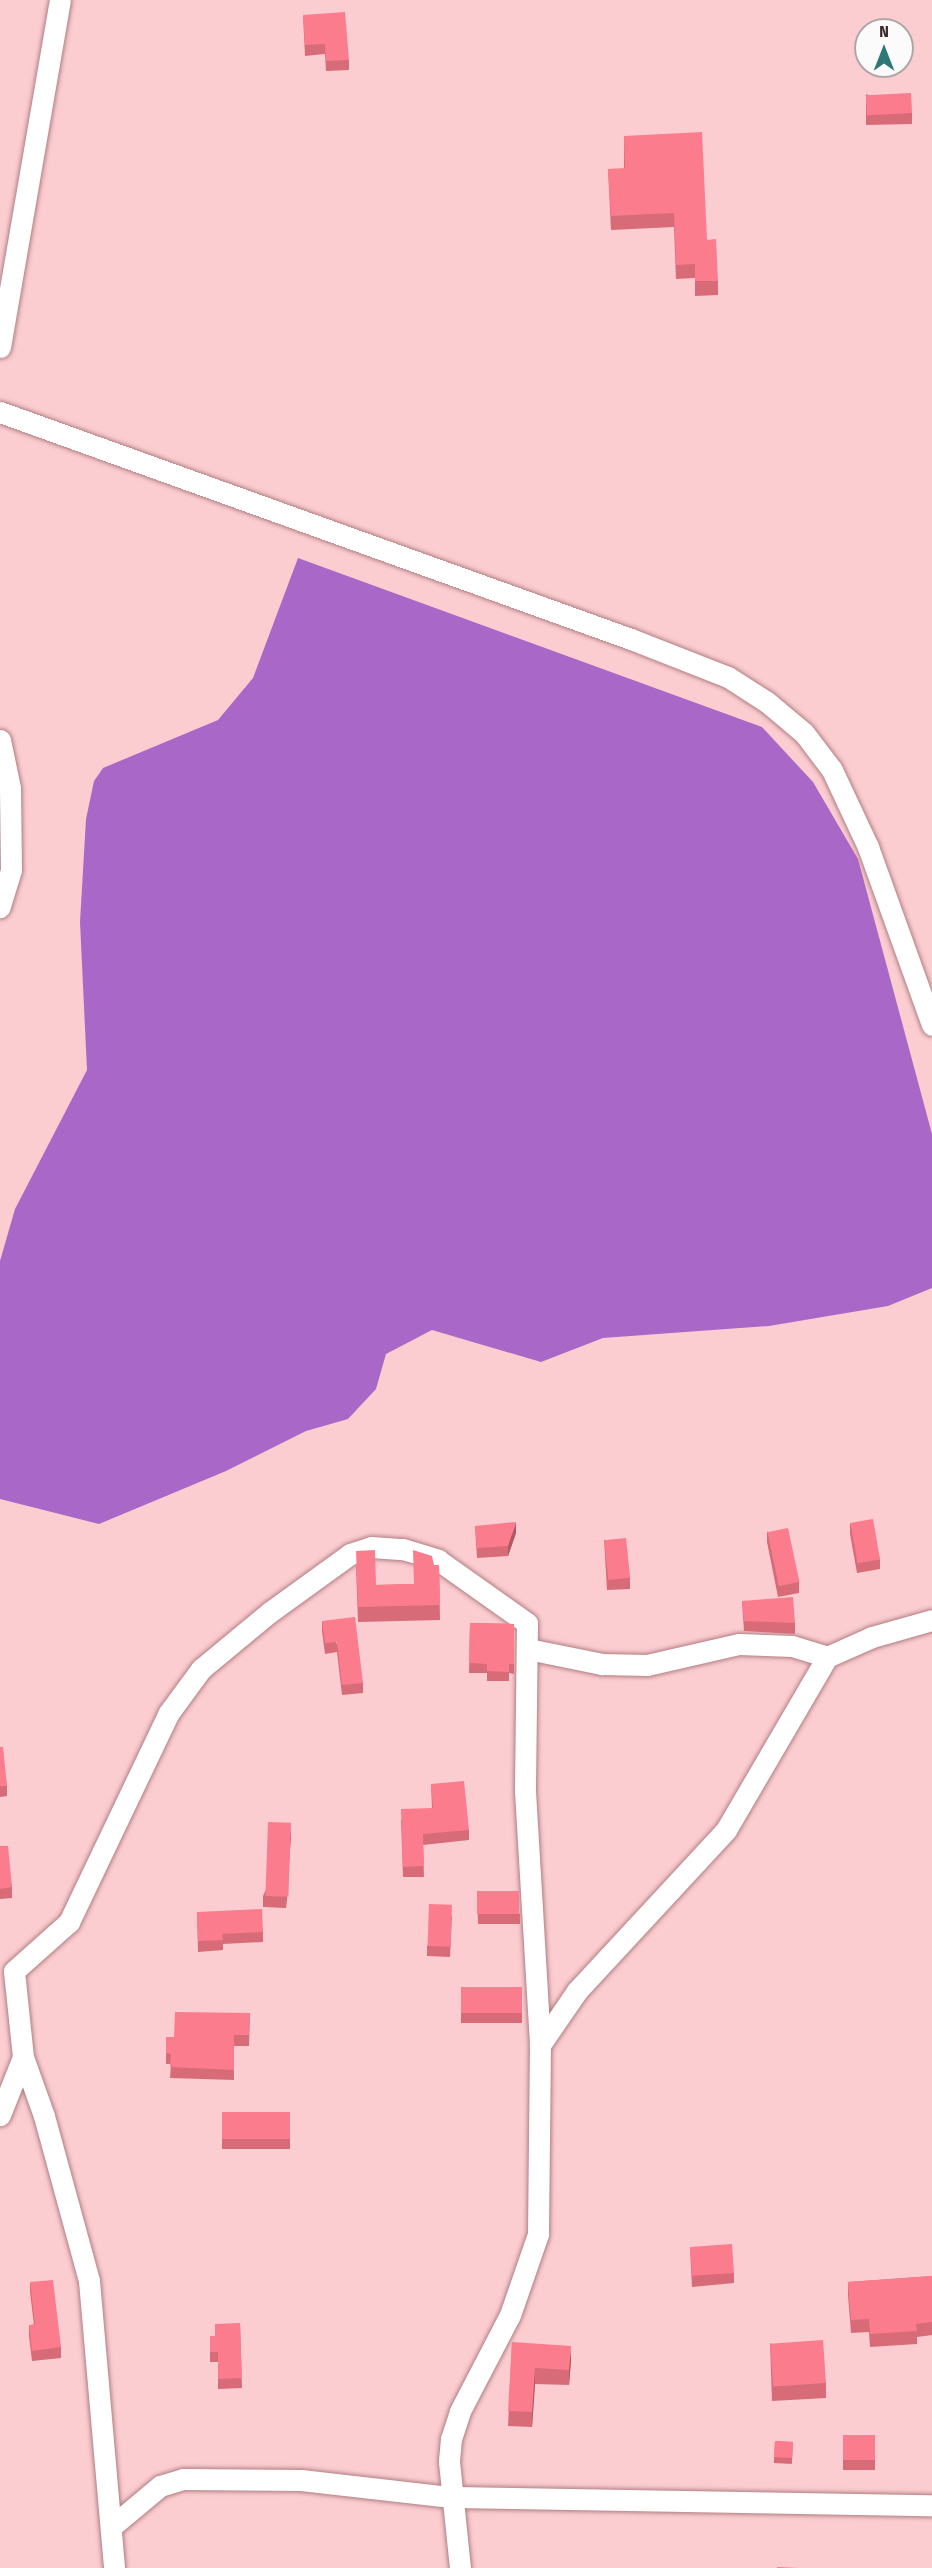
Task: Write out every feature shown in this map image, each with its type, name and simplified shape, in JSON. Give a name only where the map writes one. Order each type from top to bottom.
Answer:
[{"type":"street","points":[[0,347],[3,309],[36,156],[60,0]]},
{"type":"street","points":[[0,412],[72,435],[631,639],[728,677],[767,702],[804,733],[832,770],[868,847],[932,1025]]},
{"type":"street","points":[[0,741],[10,788],[11,870],[0,907]]},
{"type":"street","points":[[114,2568],[89,2281],[44,2116],[23,2057],[7,1970],[69,1922],[124,1812],[142,1762],[168,1714],[201,1669],[350,1554],[371,1547],[403,1549],[438,1560],[527,1623],[525,1791],[540,2045],[538,2234],[510,2315],[460,2411],[449,2461],[460,2568]]},
{"type":"street","points":[[540,2045],[577,1991],[726,1830],[827,1657],[872,1637],[932,1620]]},
{"type":"street","points":[[528,1649],[602,1664],[647,1665],[739,1644],[792,1646],[827,1657]]},
{"type":"street","points":[[0,2115],[23,2057]]},
{"type":"street","points":[[111,2527],[160,2486],[183,2479],[301,2480],[451,2498],[932,2505]]},
{"type":"shaded area","points":[[298,558],[762,727],[813,782],[858,859],[932,1134],[932,1288],[888,1306],[769,1326],[603,1338],[541,1362],[432,1330],[386,1354],[376,1389],[348,1419],[306,1431],[226,1471],[99,1524],[0,1499],[0,1261],[15,1209],[87,1070],[80,922],[86,819],[94,781],[103,768],[218,720],[253,678]]},
{"type":"building","points":[[345,12],[349,60],[326,61],[325,44],[305,45],[303,15]]},
{"type":"building","points":[[911,93],[912,113],[867,115],[866,95]]},
{"type":"building","points":[[702,132],[707,240],[716,239],[718,281],[695,281],[695,264],[676,265],[674,213],[611,216],[608,169],[625,168],[624,136]]},
{"type":"building","points":[[873,1519],[880,1559],[857,1563],[850,1523]]},
{"type":"building","points":[[516,1522],[508,1546],[477,1548],[475,1526]]},
{"type":"building","points":[[788,1528],[799,1582],[779,1586],[767,1532]]},
{"type":"building","points":[[626,1538],[630,1578],[608,1580],[604,1540]]},
{"type":"building","points":[[375,1550],[376,1585],[414,1584],[413,1550],[432,1556],[434,1565],[439,1565],[440,1605],[358,1607],[356,1551]]},
{"type":"building","points":[[793,1597],[795,1623],[744,1621],[742,1601]]},
{"type":"building","points":[[355,1617],[363,1683],[342,1685],[337,1642],[325,1643],[322,1621]]},
{"type":"building","points":[[470,1623],[514,1624],[514,1664],[509,1664],[509,1672],[487,1671],[487,1664],[469,1663]]},
{"type":"building","points":[[0,1747],[3,1747],[7,1786],[0,1786]]},
{"type":"building","points":[[464,1781],[469,1830],[423,1834],[424,1866],[403,1867],[401,1809],[433,1808],[431,1784]]},
{"type":"building","points":[[268,1822],[291,1823],[288,1897],[265,1896]]},
{"type":"building","points":[[0,1846],[8,1846],[12,1887],[0,1889]]},
{"type":"building","points":[[477,1891],[519,1891],[519,1914],[477,1914]]},
{"type":"building","points":[[429,1904],[452,1905],[451,1947],[428,1946]]},
{"type":"building","points":[[262,1909],[263,1932],[222,1934],[223,1940],[198,1941],[197,1912]]},
{"type":"building","points":[[461,1987],[522,1987],[522,2013],[461,2013]]},
{"type":"building","points":[[175,2012],[250,2013],[249,2035],[234,2035],[234,2070],[170,2067],[171,2054],[166,2053],[166,2037],[174,2037]]},
{"type":"building","points":[[222,2112],[290,2112],[290,2139],[222,2139]]},
{"type":"building","points":[[732,2244],[734,2273],[692,2276],[690,2247]]},
{"type":"building","points":[[932,2276],[932,2322],[916,2324],[917,2331],[870,2334],[869,2319],[851,2320],[848,2282]]},
{"type":"building","points":[[53,2280],[61,2347],[32,2351],[29,2325],[35,2324],[30,2282]]},
{"type":"building","points":[[240,2323],[242,2378],[218,2379],[218,2352],[210,2352],[210,2336],[215,2336],[215,2324]]},
{"type":"building","points":[[823,2340],[826,2383],[773,2387],[770,2344]]},
{"type":"building","points":[[512,2342],[571,2346],[569,2370],[535,2368],[532,2412],[508,2411]]},
{"type":"building","points":[[843,2435],[875,2435],[875,2460],[843,2460]]},
{"type":"building","points":[[775,2441],[793,2442],[792,2458],[774,2457]]}]
